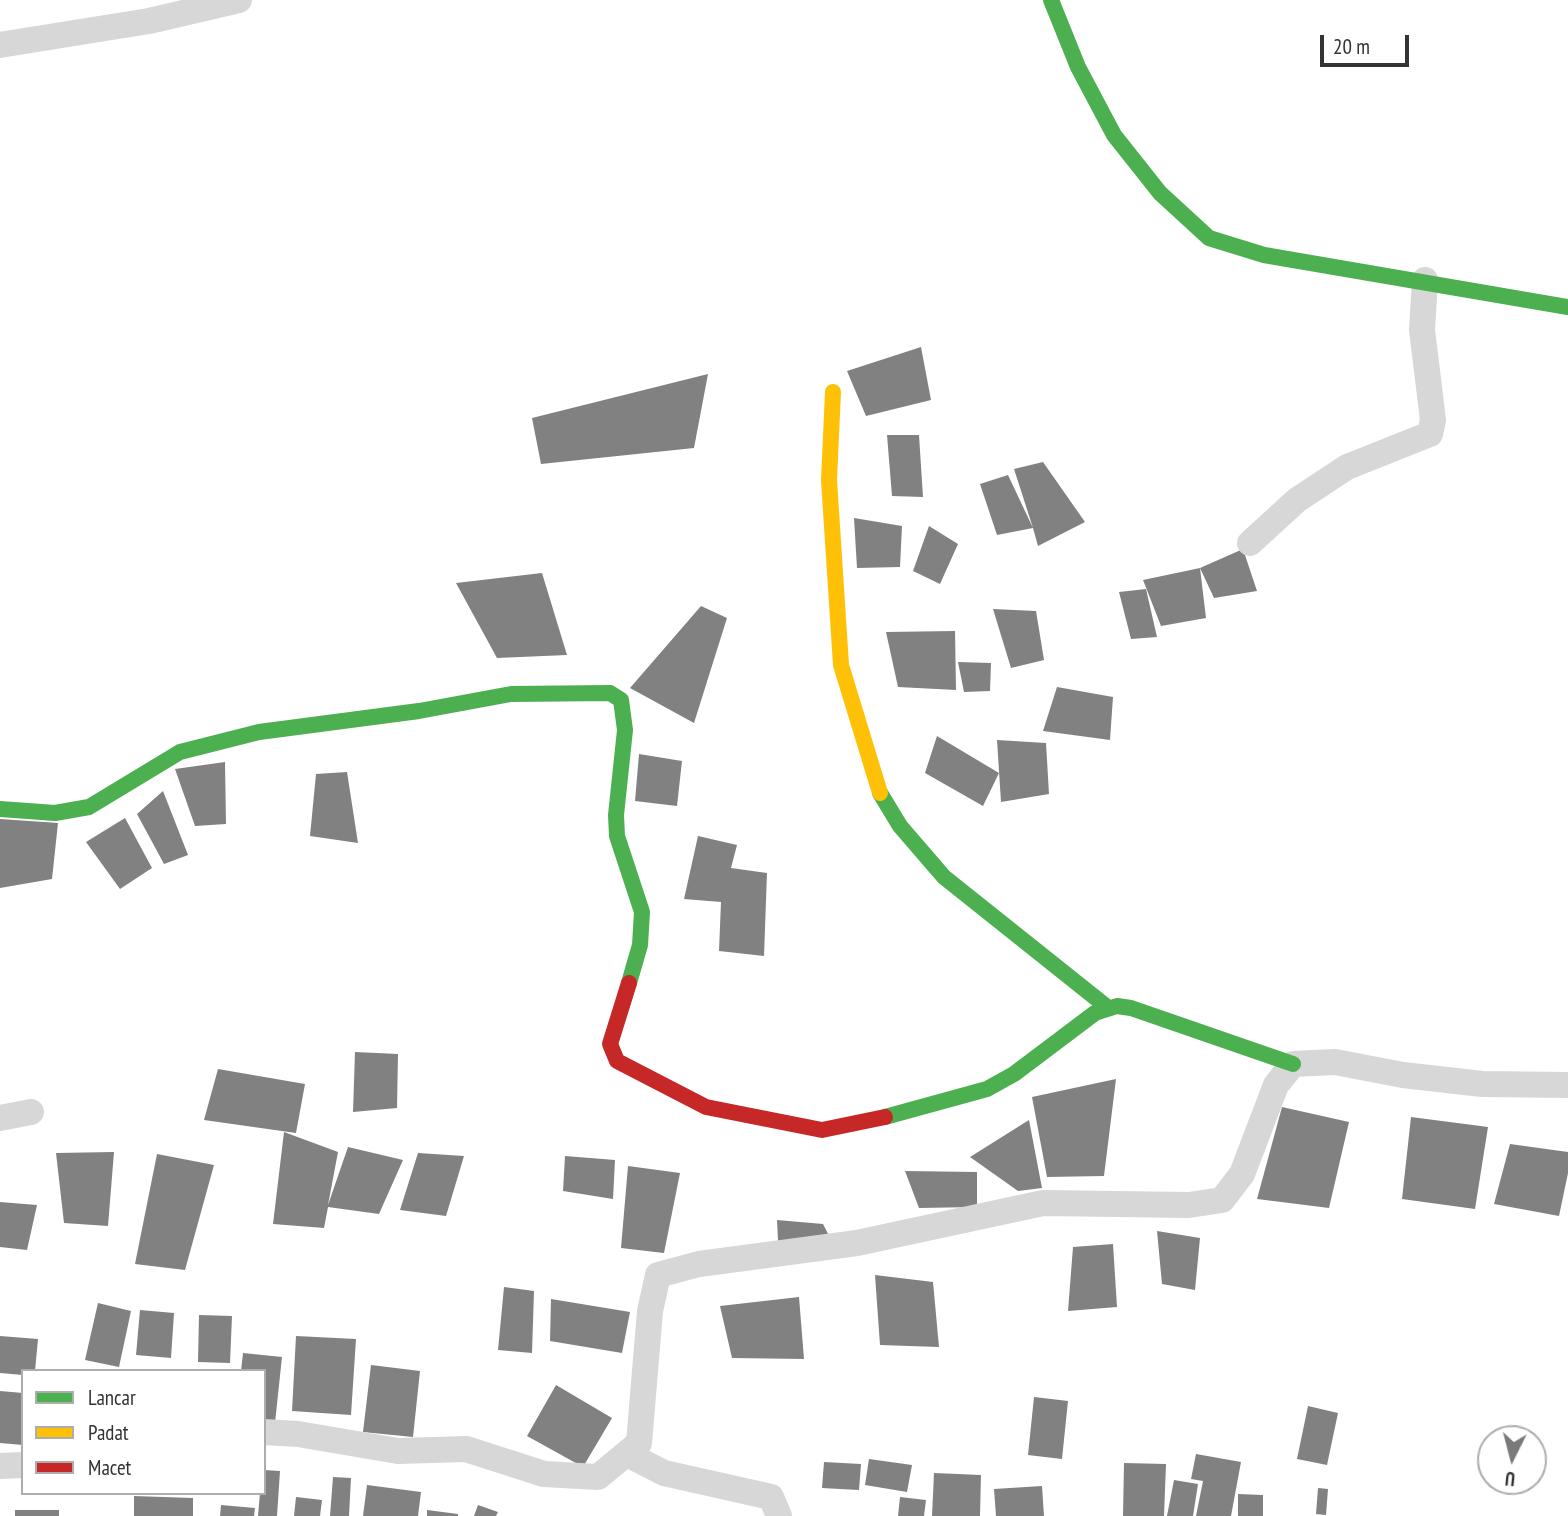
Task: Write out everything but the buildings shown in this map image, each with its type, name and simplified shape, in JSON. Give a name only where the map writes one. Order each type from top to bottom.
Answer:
[{"type":"street","points":[[0,45],[149,21],[239,0]]},
{"type":"street","points":[[1051,0],[1078,67],[1114,135],[1160,193],[1209,238],[1264,255],[1425,280],[1568,307]]},
{"type":"street","points":[[1250,543],[1297,500],[1347,467],[1430,434],[1433,420],[1422,330],[1425,280]]},
{"type":"street","points":[[833,392],[829,480],[841,665],[880,794],[900,826],[944,877],[1107,1007],[1131,1008],[1293,1064],[1335,1062],[1403,1075],[1482,1084],[1568,1085]]},
{"type":"street","points":[[0,809],[55,813],[89,807],[180,752],[259,732],[419,711],[511,694],[610,693],[621,700],[625,730],[616,815],[617,835],[642,912],[640,945],[612,1028],[610,1044],[617,1061],[706,1107],[807,1128],[840,1128],[987,1089],[1014,1074],[1107,1007]]},
{"type":"street","points":[[266,1432],[298,1434],[398,1451],[466,1449],[544,1474],[598,1477],[639,1443],[650,1311],[658,1275],[699,1264],[857,1243],[1044,1203],[1189,1205],[1222,1200],[1242,1174],[1276,1085],[1293,1064]]},
{"type":"street","points":[[0,1118],[31,1112]]},
{"type":"street","points":[[627,1454],[664,1474],[771,1497],[779,1516]]},
{"type":"street","points":[[0,1466],[21,1465]]},
{"type":"traffic: fast","points":[[1051,0],[1078,67],[1114,135],[1160,193],[1209,238],[1264,255],[1568,307]]},
{"type":"traffic: fast","points":[[0,809],[55,813],[89,807],[180,752],[259,732],[419,711],[511,694],[610,693],[621,700],[625,730],[616,815],[617,836],[642,912],[640,945],[629,983]]},
{"type":"traffic: fast","points":[[880,793],[900,826],[944,877],[1107,1007]]},
{"type":"traffic: fast","points":[[885,1117],[987,1089],[1014,1074],[1095,1013],[1117,1006],[1131,1008],[1293,1064]]},
{"type":"traffic: slow","points":[[833,392],[829,480],[841,665],[880,793]]},
{"type":"traffic: jam","points":[[629,983],[610,1044],[617,1061],[706,1107],[822,1130],[885,1117]]}]
